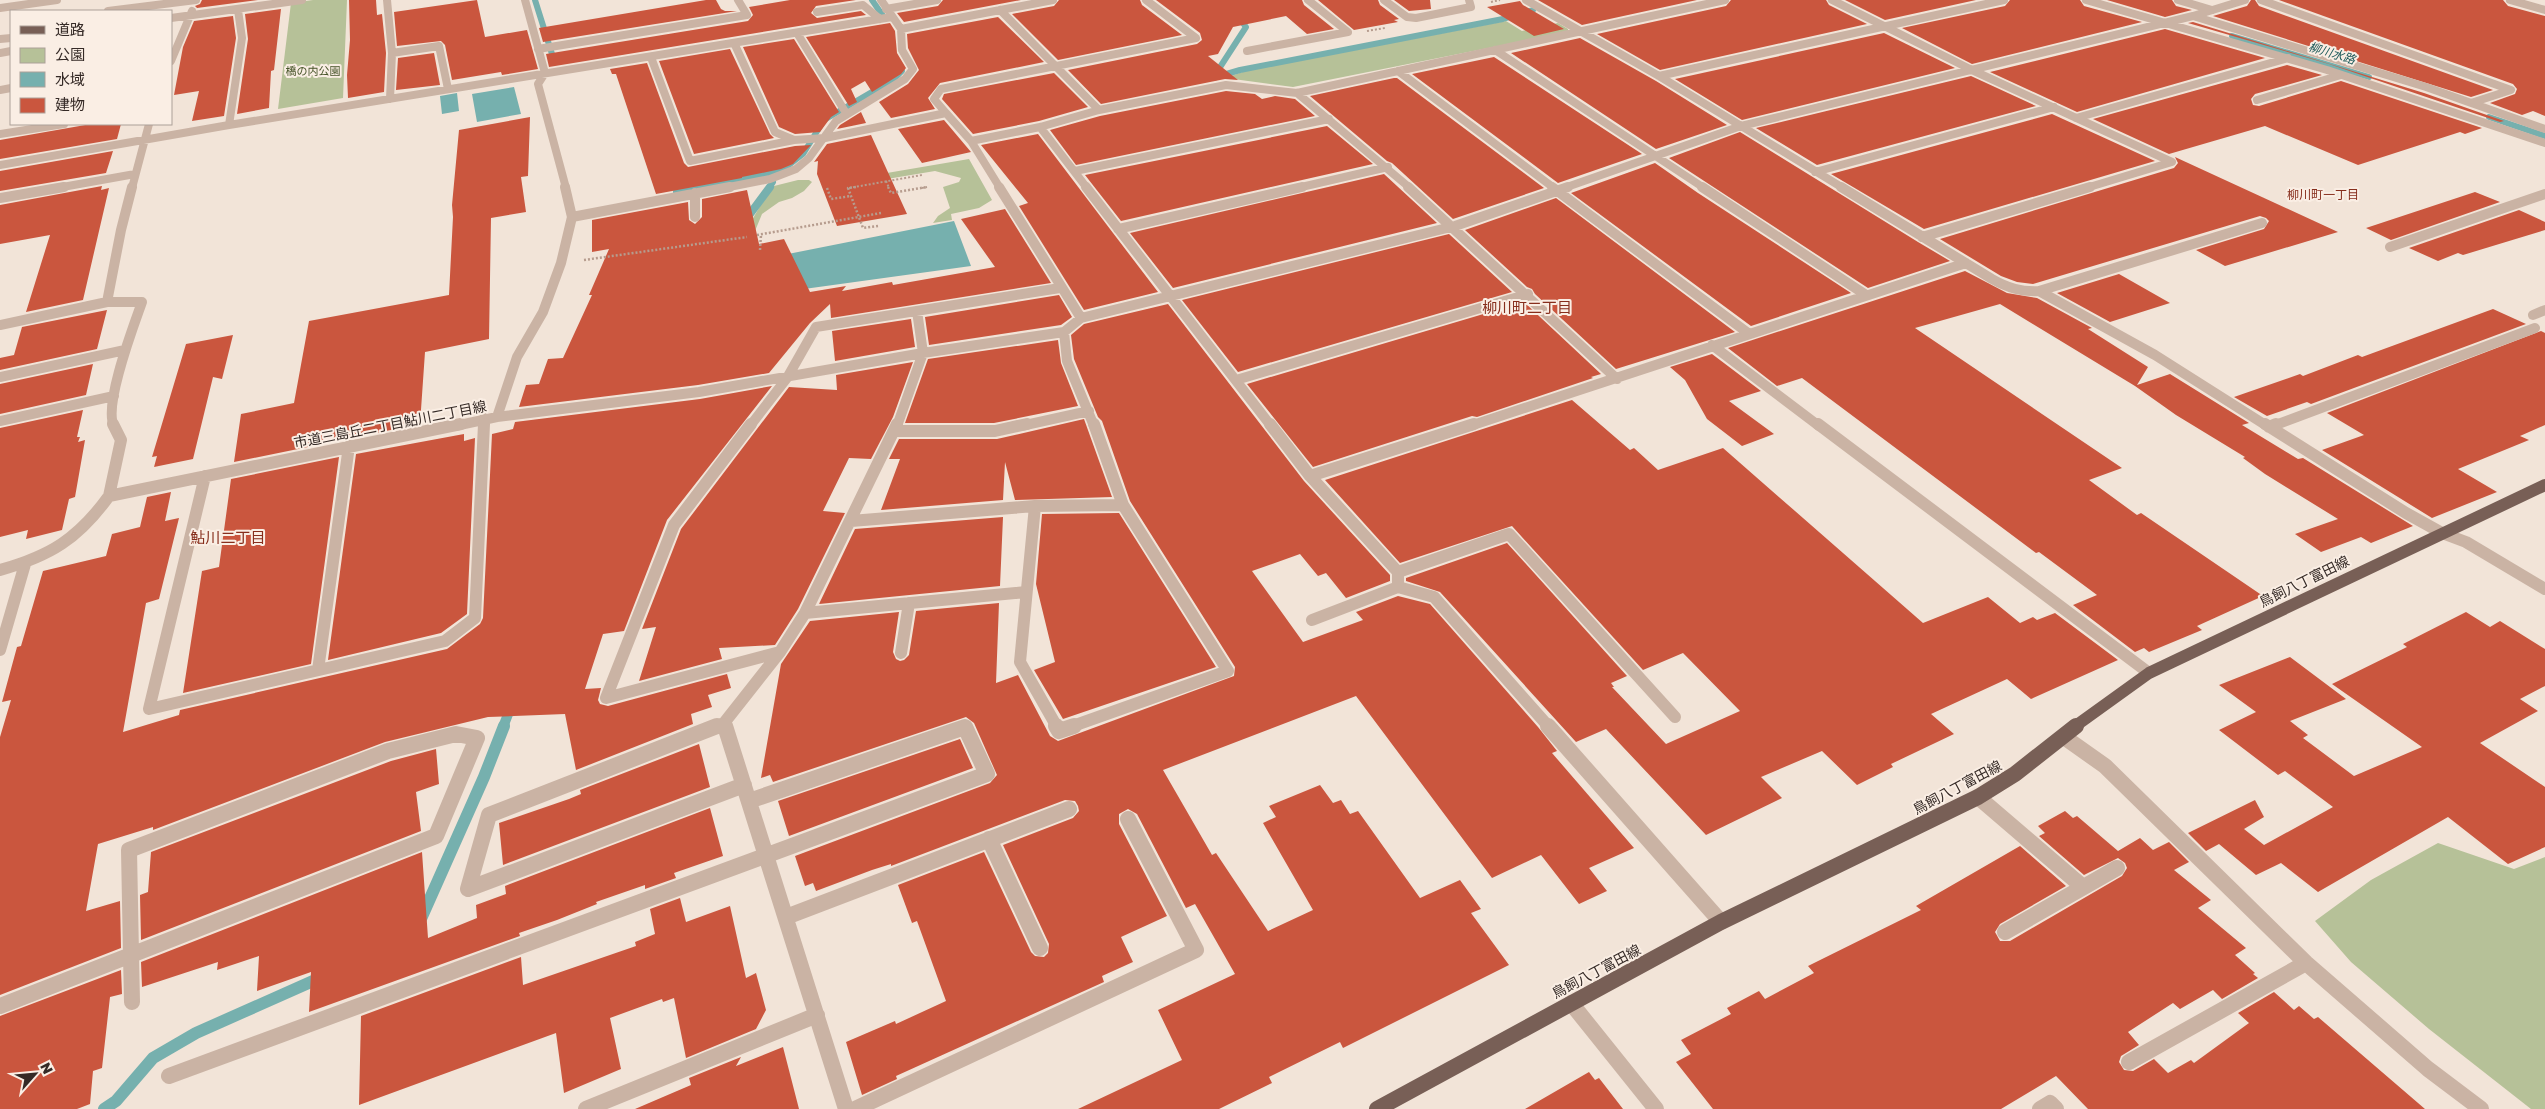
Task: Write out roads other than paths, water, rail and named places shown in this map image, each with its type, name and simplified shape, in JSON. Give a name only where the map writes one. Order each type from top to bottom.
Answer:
[{"type":"main road","name":"鳥飼八丁富田線","points":[[1378,1109],[1721,922],[1978,797],[2015,774],[2064,737],[2103,704],[2149,674],[2545,485]]},
{"type":"street","points":[[0,8],[57,0]]},
{"type":"street","points":[[116,10],[197,0]]},
{"type":"street","points":[[172,57],[180,28],[190,16],[197,0]]},
{"type":"street","points":[[172,18],[302,0]]},
{"type":"street","points":[[387,0],[392,53],[390,99]]},
{"type":"street","points":[[525,0],[545,73],[538,84],[572,217],[770,179],[796,169],[809,158],[836,121],[846,113],[905,79],[913,70],[902,50],[901,29],[886,9]]},
{"type":"street","points":[[538,49],[747,15],[738,0]]},
{"type":"street","points":[[0,165],[228,125],[880,19],[886,9],[937,0]]},
{"type":"street","points":[[901,29],[1053,0]]},
{"type":"street","points":[[1081,318],[1060,288],[970,141],[934,99],[941,89],[1196,38],[1146,0]]},
{"type":"street","points":[[1247,51],[1348,32],[1308,0]]},
{"type":"street","points":[[1384,0],[1407,17],[1416,18],[1471,8],[1469,0]]},
{"type":"street","points":[[1526,0],[1659,76],[2009,288],[2030,293],[2039,291],[2262,223]]},
{"type":"street","points":[[970,141],[1040,127],[1099,110],[1226,85],[1297,93],[1725,0]]},
{"type":"street","points":[[1832,0],[1974,71],[2172,162],[1922,237]]},
{"type":"street","points":[[1659,76],[2004,0]]},
{"type":"street","points":[[2086,0],[2169,22],[2288,58],[2545,143]]},
{"type":"street","points":[[2178,0],[2212,10]]},
{"type":"street","points":[[205,476],[149,709],[445,641],[475,618],[490,418],[699,392],[923,353],[1064,332],[1081,318],[1455,226],[1555,190],[1656,158],[1741,126],[1974,71],[2190,17],[2245,0]]},
{"type":"street","points":[[2261,0],[2511,90],[2471,103]]},
{"type":"street","points":[[2510,0],[2545,10]]},
{"type":"street","points":[[817,12],[863,5],[880,19]]},
{"type":"street","points":[[228,125],[242,38],[238,10]]},
{"type":"street","points":[[1000,10],[1099,110]]},
{"type":"street","points":[[2190,17],[2471,103],[2545,129]]},
{"type":"street","points":[[797,33],[846,113]]},
{"type":"street","points":[[735,45],[775,132],[794,140]]},
{"type":"street","points":[[392,53],[440,46],[448,89]]},
{"type":"street","points":[[1494,50],[1866,295]]},
{"type":"street","points":[[2076,118],[2288,58]]},
{"type":"street","points":[[652,60],[690,161],[794,140],[825,138],[946,113]]},
{"type":"street","points":[[1398,71],[1748,333]]},
{"type":"street","points":[[2257,100],[2340,75]]},
{"type":"street","points":[[1297,93],[1388,167],[1455,226],[1617,379]]},
{"type":"street","points":[[1816,172],[2054,107]]},
{"type":"street","points":[[1075,171],[1329,119]]},
{"type":"street","points":[[0,134],[58,125]]},
{"type":"street","points":[[107,302],[121,230],[149,125]]},
{"type":"street","points":[[1040,127],[1310,476],[1398,572],[1398,587]]},
{"type":"street","points":[[1118,229],[1388,167]]},
{"type":"street","points":[[0,198],[135,174]]},
{"type":"street","points":[[695,193],[695,217]]},
{"type":"street","points":[[2390,247],[2545,194]]},
{"type":"street","name":"市道三島丘二丁目鮎川二丁目線","points":[[109,496],[490,418],[517,357],[543,312],[562,263],[572,217]]},
{"type":"street","points":[[1310,476],[1617,379],[1748,333],[1966,263]]},
{"type":"street","points":[[780,652],[606,698],[674,525],[788,378],[816,327],[1060,288]]},
{"type":"street","points":[[2039,291],[2155,355],[2442,533],[2466,542],[2545,589]]},
{"type":"street","points":[[1236,380],[1528,294]]},
{"type":"street","points":[[0,325],[107,302],[142,302],[125,350],[114,396],[111,420],[121,440],[109,496],[91,522],[69,542],[38,559],[0,570]]},
{"type":"street","points":[[2533,315],[2545,310]]},
{"type":"street","points":[[744,785],[468,889],[489,815],[724,723],[780,652],[804,613],[895,431],[923,353],[917,311]]},
{"type":"street","points":[[2269,427],[2535,328]]},
{"type":"street","points":[[1035,506],[1020,662],[1059,731],[1228,671],[1123,505],[1090,411],[1067,361],[1064,332]]},
{"type":"street","points":[[1712,345],[2149,674]]},
{"type":"street","points":[[0,377],[125,350]]},
{"type":"street","points":[[0,421],[114,396]]},
{"type":"street","points":[[895,431],[994,431],[1090,411]]},
{"type":"street","points":[[318,670],[349,446]]},
{"type":"street","points":[[851,521],[1035,506],[1123,505]]},
{"type":"street","points":[[1398,572],[1509,534],[1675,718]]},
{"type":"street","points":[[0,650],[25,564]]},
{"type":"street","points":[[1312,620],[1398,587],[1434,597],[1721,922]]},
{"type":"street","points":[[804,613],[1026,592]]},
{"type":"street","points":[[901,653],[909,603]]},
{"type":"street","points":[[724,723],[846,1109]]},
{"type":"street","points":[[169,1076],[987,774],[965,727],[749,801]]},
{"type":"street","points":[[0,1006],[132,954],[436,836],[477,738],[456,734],[388,751],[129,850],[132,954],[132,1002]]},
{"type":"street","points":[[2064,737],[2105,766],[2306,963],[2428,1069],[2481,1109]]},
{"type":"street","points":[[1978,797],[2083,887]]},
{"type":"street","points":[[786,917],[1069,809]]},
{"type":"street","points":[[856,1109],[1196,950],[1128,819]]},
{"type":"street","points":[[989,839],[1040,948]]},
{"type":"street","points":[[2005,932],[2117,868]]},
{"type":"street","points":[[2129,1062],[2306,963]]},
{"type":"street","points":[[1572,1003],[1656,1109]]},
{"type":"street","points":[[586,1109],[817,1015]]},
{"type":"street","points":[[2040,1109],[2050,1103],[2056,1109]]},
{"type":"water","points":[[514,87],[521,114],[477,122],[472,94]]},
{"type":"water","points":[[457,93],[459,111],[442,114],[440,96]]},
{"type":"water","points":[[954,221],[971,266],[775,293],[788,254]]},
{"type":"waterway","points":[[535,0],[552,54]]},
{"type":"waterway","points":[[872,0],[883,16]]},
{"type":"waterway","points":[[1221,0],[1230,7],[1246,27],[1213,78],[1240,70],[1503,19],[1533,10]]},
{"type":"waterway","name":"柳川水路","points":[[2232,36],[2369,77]]},
{"type":"waterway","points":[[698,188],[773,173],[785,168],[803,154],[824,120],[894,79],[902,71],[901,67]]},
{"type":"waterway","name":"柳川水路","points":[[2489,117],[2545,136]]},
{"type":"waterway","points":[[769,188],[773,182]]},
{"type":"waterway","points":[[677,192],[704,187]]},
{"type":"waterway","points":[[744,222],[770,187]]},
{"type":"waterway","points":[[503,727],[512,704]]},
{"type":"waterway","points":[[420,921],[484,777],[504,726]]},
{"type":"waterway","points":[[104,1109],[116,1101],[153,1058],[196,1033],[322,977]]},
{"type":"district","name":"柳川町一丁目","points":[[2323,194]]},
{"type":"district","name":"柳川町二丁目","points":[[1527,307]]},
{"type":"district","name":"鮎川二丁目","points":[[228,537]]},
{"type":"park label","name":"橋の内公園","points":[[313,70]]}]
